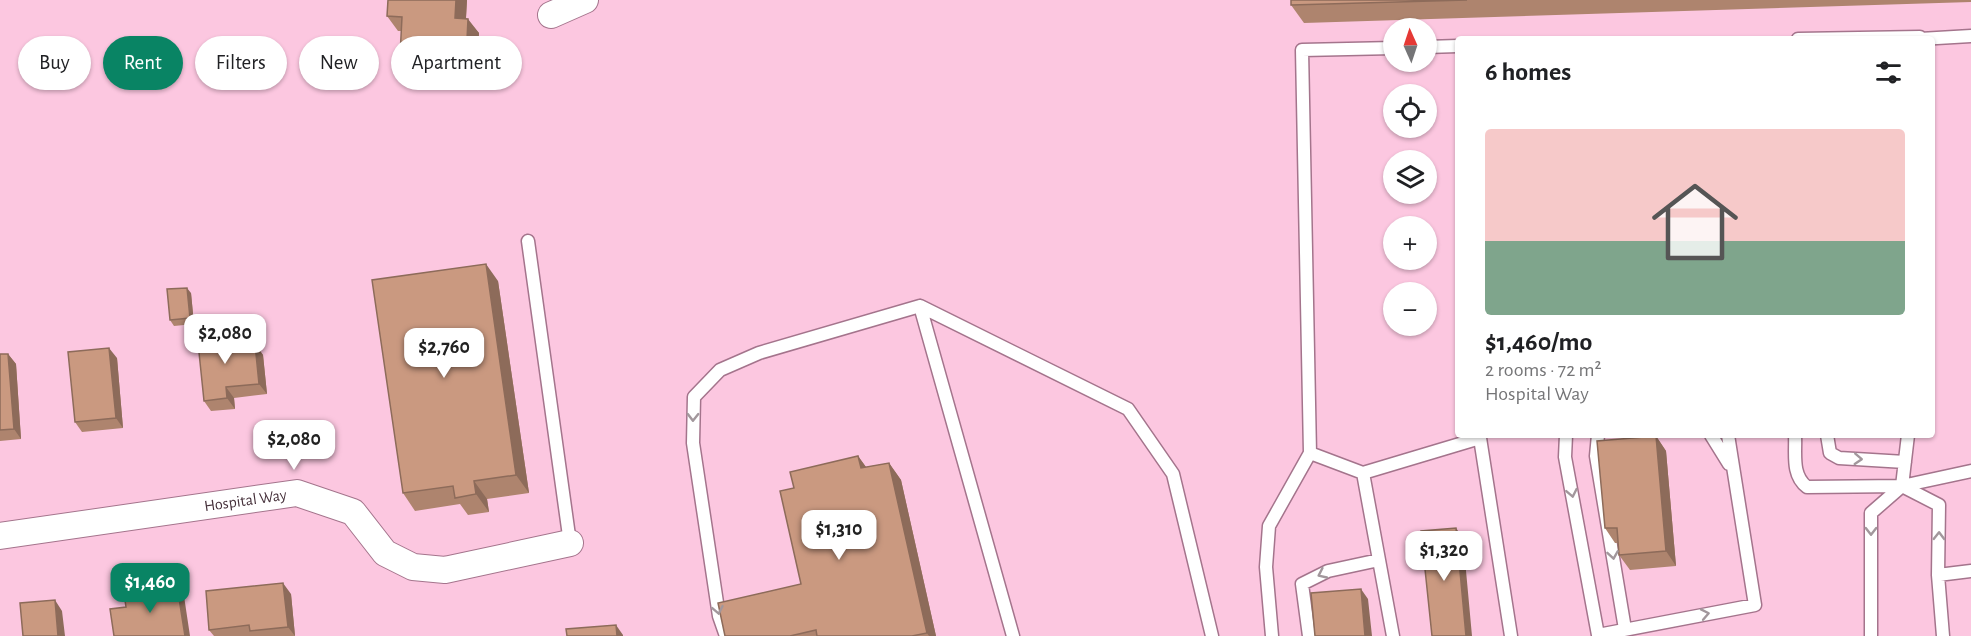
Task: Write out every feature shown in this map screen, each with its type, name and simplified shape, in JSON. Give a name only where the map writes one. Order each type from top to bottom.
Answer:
[{"type":"street","points":[[551,15],[585,0]]},
{"type":"street","name":"Hospital Way","points":[[0,536],[297,493],[353,512],[385,554],[413,567],[445,570],[570,543]]},
{"type":"lane","points":[[1935,37],[1971,36]]},
{"type":"lane","points":[[1437,47],[1455,46]]},
{"type":"lane","points":[[1272,636],[1266,567],[1269,526],[1310,453],[1302,50],[1383,48]]},
{"type":"lane","points":[[528,241],[570,543]]},
{"type":"lane","points":[[920,306],[1012,636]]},
{"type":"lane","points":[[726,636],[719,616],[693,442],[694,397],[720,370],[759,353],[920,306],[1128,409],[1173,474],[1212,636]]},
{"type":"lane","points":[[1310,453],[1363,473],[1477,438]]},
{"type":"lane","points":[[1480,438],[1511,636]]},
{"type":"lane","points":[[1566,438],[1565,457],[1598,635],[1625,629],[1649,631],[1755,605],[1731,468],[1728,438]]},
{"type":"lane","points":[[1598,438],[1596,456],[1625,629]]},
{"type":"lane","points":[[1713,438],[1731,468]]},
{"type":"lane","points":[[1795,438],[1796,472],[1799,482],[1806,487],[1902,486],[1971,471]]},
{"type":"lane","points":[[1828,438],[1830,453],[1839,458],[1905,462]]},
{"type":"lane","points":[[1871,636],[1871,513],[1902,486],[1908,438]]},
{"type":"lane","points":[[1363,473],[1393,636]]},
{"type":"lane","points":[[1902,486],[1939,505],[1938,575],[1943,636]]},
{"type":"lane","points":[[1309,636],[1304,620],[1302,584],[1328,571],[1379,560]]},
{"type":"lane","points":[[1938,575],[1971,571]]},
{"type":"building","points":[[388,0],[456,0],[455,18],[468,19],[467,36],[401,36],[402,17],[387,16]]},
{"type":"building","points":[[1291,0],[1467,0],[1291,5]]},
{"type":"building","points":[[486,264],[516,475],[474,481],[476,494],[455,498],[453,486],[403,493],[372,280]]},
{"type":"building","points":[[187,288],[190,318],[170,320],[167,289]]},
{"type":"building","points":[[225,331],[226,348],[255,344],[259,384],[226,387],[227,398],[204,401],[197,333]]},
{"type":"building","points":[[109,348],[116,418],[75,422],[68,352]]},
{"type":"building","points":[[0,354],[8,354],[14,429],[0,430]]},
{"type":"building","points":[[1656,438],[1666,551],[1619,555],[1617,528],[1605,528],[1597,441]]},
{"type":"building","points":[[858,456],[861,468],[889,463],[927,633],[912,636],[817,636],[816,630],[790,636],[725,636],[718,603],[801,584],[780,491],[794,488],[790,472]]},
{"type":"building","points":[[1456,528],[1466,636],[1432,636],[1421,531]]},
{"type":"building","points":[[283,583],[288,627],[250,631],[249,625],[209,630],[206,591]]},
{"type":"building","points":[[177,586],[185,636],[114,636],[110,609],[126,607],[124,594]]},
{"type":"building","points":[[1361,589],[1365,636],[1315,636],[1311,593]]},
{"type":"building","points":[[55,600],[58,636],[23,636],[20,603]]},
{"type":"building","points":[[616,625],[617,636],[567,636],[566,629]]}]
